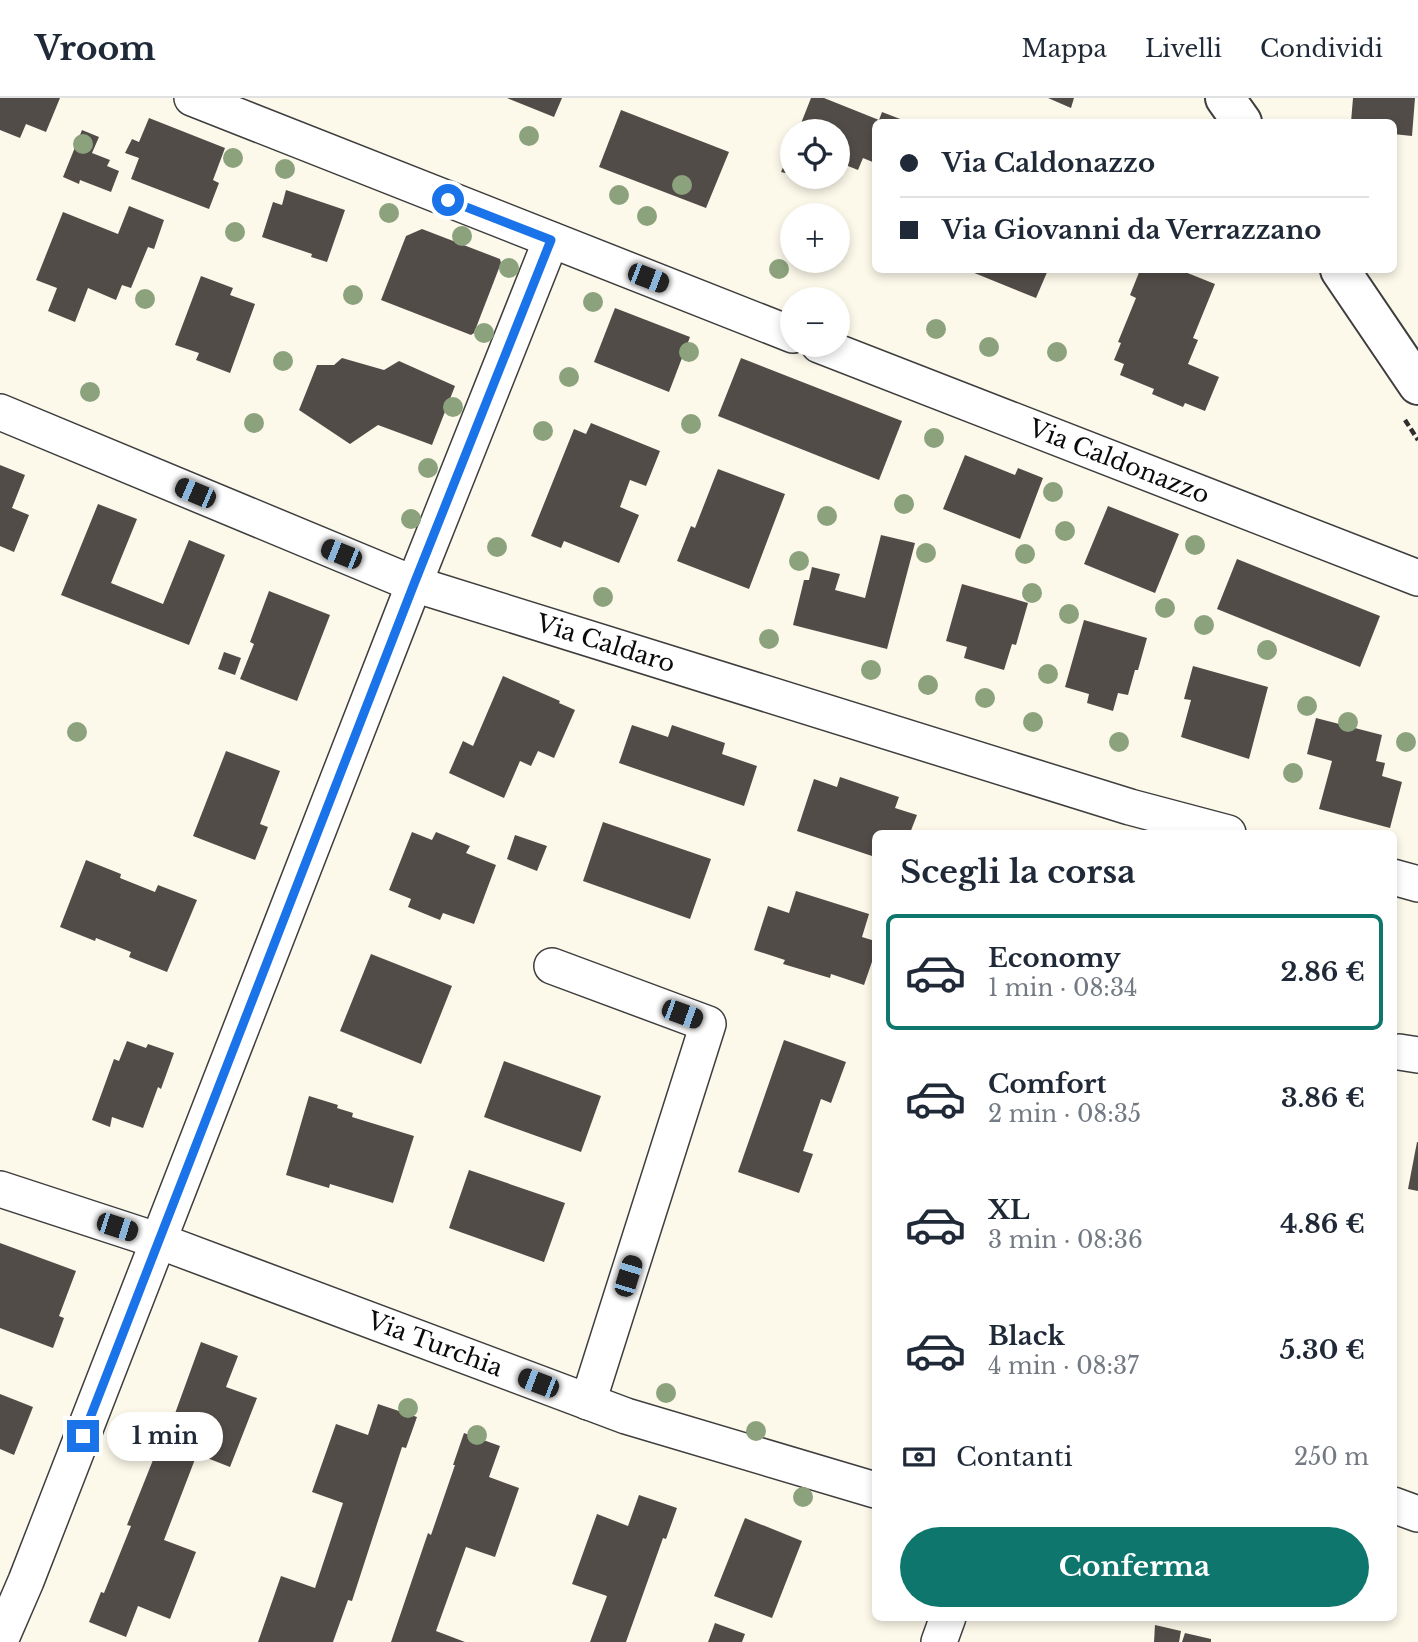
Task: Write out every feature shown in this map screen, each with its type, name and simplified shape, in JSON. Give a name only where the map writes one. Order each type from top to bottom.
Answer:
[{"type":"street","points":[[192,98],[780,330]]},
{"type":"street","points":[[1225,98],[1239,119]]},
{"type":"street","points":[[0,1641],[13,1577],[159,1241],[414,584],[551,240]]},
{"type":"street","points":[[1342,273],[1418,385]]},
{"type":"street","name":"Via Caldonazzo","points":[[850,357],[1418,578]]},
{"type":"street","name":"Via Caldaro","points":[[0,412],[414,584],[1116,803],[1217,830]]},
{"type":"street","points":[[1397,878],[1418,884]]},
{"type":"street","points":[[552,967],[708,1024],[589,1402]]},
{"type":"street","name":"Via Turchia","points":[[0,1189],[159,1241],[626,1416],[872,1489]]},
{"type":"street","points":[[1397,1506],[1418,1514]]},
{"type":"street","points":[[939,1642],[947,1621]]},
{"type":"building","points":[[0,98],[60,98],[46,132],[26,124],[20,138],[0,130]]},
{"type":"building","points":[[507,98],[562,98],[554,117]]},
{"type":"building","points":[[811,98],[824,98],[876,119],[872,119],[872,162],[863,158],[858,170],[850,167],[850,119],[803,119]]},
{"type":"building","points":[[1048,98],[1074,98],[1071,108]]},
{"type":"building","points":[[1353,98],[1415,98],[1412,136],[1397,134],[1397,119],[1351,119]]},
{"type":"building","points":[[621,110],[729,152],[706,208],[599,167]]},
{"type":"building","points":[[882,112],[900,119],[879,119]]},
{"type":"building","points":[[149,118],[225,148],[213,180],[219,183],[209,209],[131,179],[139,158],[125,153],[132,139],[139,142]]},
{"type":"building","points":[[82,130],[99,137],[92,153],[110,160],[107,166],[119,171],[111,192],[80,180],[79,184],[63,177]]},
{"type":"building","points":[[286,190],[345,210],[327,262],[262,237],[273,202],[282,205]]},
{"type":"building","points":[[129,206],[164,220],[154,249],[148,247],[131,288],[122,285],[116,300],[88,288],[75,322],[48,311],[57,288],[36,280],[63,212],[118,234]]},
{"type":"building","points":[[422,229],[500,259],[501,263],[471,335],[381,300],[406,236]]},
{"type":"building","points":[[974,273],[1047,273],[1036,298]]},
{"type":"building","points":[[1139,273],[1188,273],[1215,284],[1193,338],[1198,340],[1188,364],[1219,377],[1205,411],[1185,403],[1183,407],[1152,394],[1154,389],[1120,375],[1124,364],[1114,360],[1121,343],[1118,342],[1136,298],[1130,295]]},
{"type":"building","points":[[201,276],[233,288],[230,295],[255,304],[230,373],[196,360],[199,353],[175,345]]},
{"type":"building","points":[[615,308],[690,337],[669,392],[594,362]]},
{"type":"building","points":[[342,358],[384,370],[399,361],[455,386],[432,445],[378,425],[350,444],[299,410],[317,365],[334,365]]},
{"type":"building","points":[[741,358],[902,421],[879,480],[718,416]]},
{"type":"building","points":[[591,423],[660,451],[646,486],[630,480],[620,507],[639,515],[619,563],[564,541],[561,548],[531,536],[574,429],[586,434]]},
{"type":"building","points":[[965,455],[1015,475],[1018,468],[1043,478],[1020,539],[943,509]]},
{"type":"building","points":[[0,465],[25,475],[12,508],[29,515],[14,552],[0,546]]},
{"type":"building","points":[[718,469],[785,494],[749,589],[677,561],[691,526],[695,528]]},
{"type":"building","points":[[98,504],[137,519],[111,583],[163,604],[189,540],[225,555],[189,645],[61,595]]},
{"type":"building","points":[[1108,506],[1179,534],[1155,593],[1084,564]]},
{"type":"building","points":[[881,535],[915,543],[887,649],[793,625],[804,580],[809,580],[812,567],[840,574],[835,590],[865,598]]},
{"type":"building","points":[[1237,559],[1380,616],[1360,667],[1217,609]]},
{"type":"building","points":[[962,584],[1028,603],[1016,645],[1012,644],[1004,670],[964,658],[967,647],[946,641]]},
{"type":"building","points":[[269,591],[330,615],[297,701],[240,679],[254,644],[250,642]]},
{"type":"building","points":[[1084,620],[1147,638],[1128,695],[1118,693],[1113,711],[1087,703],[1089,694],[1065,687]]},
{"type":"building","points":[[224,652],[241,658],[235,675],[218,669]]},
{"type":"building","points":[[1193,666],[1268,687],[1249,759],[1181,737],[1191,700],[1184,699]]},
{"type":"building","points":[[503,676],[575,710],[554,758],[538,751],[531,766],[520,761],[504,798],[449,773],[463,741],[473,746]]},
{"type":"building","points":[[1316,718],[1382,735],[1376,761],[1385,763],[1382,776],[1402,782],[1390,828],[1319,809],[1332,761],[1307,754]]},
{"type":"building","points":[[632,725],[668,737],[672,725],[725,743],[722,754],[757,766],[744,806],[619,763]]},
{"type":"building","points":[[226,751],[280,771],[260,824],[268,827],[255,860],[193,836]]},
{"type":"building","points":[[840,777],[899,797],[895,808],[917,815],[911,830],[872,830],[872,856],[797,831],[814,779],[837,787]]},
{"type":"building","points":[[603,822],[711,859],[690,919],[583,881]]},
{"type":"building","points":[[412,832],[432,840],[436,832],[470,846],[466,853],[496,865],[474,924],[443,913],[440,920],[408,907],[411,899],[389,890]]},
{"type":"building","points":[[515,835],[547,846],[537,871],[507,859]]},
{"type":"building","points":[[86,860],[155,892],[158,885],[197,900],[167,972],[129,957],[131,952],[60,927]]},
{"type":"building","points":[[796,891],[869,914],[862,937],[872,940],[872,962],[864,985],[831,974],[830,978],[783,964],[785,960],[754,950],[768,906],[789,913]]},
{"type":"building","points":[[371,954],[452,986],[421,1064],[340,1031]]},
{"type":"building","points":[[784,1040],[846,1062],[831,1103],[821,1099],[803,1151],[813,1154],[799,1193],[738,1172]]},
{"type":"building","points":[[127,1041],[146,1048],[148,1044],[174,1053],[143,1128],[112,1117],[110,1127],[92,1120],[114,1059],[119,1061]]},
{"type":"building","points":[[504,1061],[601,1096],[581,1152],[484,1117]]},
{"type":"building","points":[[309,1096],[338,1105],[337,1108],[353,1113],[352,1117],[414,1136],[393,1203],[330,1184],[329,1188],[286,1175]]},
{"type":"building","points":[[1418,1142],[1418,1191],[1408,1189]]},
{"type":"building","points":[[469,1170],[565,1203],[544,1262],[449,1228]]},
{"type":"building","points":[[0,1243],[76,1271],[59,1316],[64,1318],[53,1348],[0,1328]]},
{"type":"building","points":[[201,1342],[238,1356],[226,1387],[257,1398],[230,1467],[197,1454],[164,1540],[196,1552],[170,1619],[138,1606],[126,1637],[89,1622],[101,1592],[104,1593],[131,1526],[127,1525],[161,1440],[165,1441]]},
{"type":"building","points":[[0,1394],[33,1407],[14,1455],[0,1449]]},
{"type":"building","points":[[378,1404],[417,1417],[406,1448],[402,1447],[352,1601],[348,1600],[333,1642],[258,1642],[281,1576],[315,1588],[343,1503],[312,1492],[336,1424],[368,1435]]},
{"type":"building","points":[[464,1433],[500,1446],[489,1477],[519,1488],[495,1557],[466,1547],[436,1631],[465,1642],[391,1642],[428,1533],[431,1535]]},
{"type":"building","points":[[639,1495],[677,1508],[666,1539],[663,1538],[626,1642],[590,1642],[607,1596],[572,1584],[597,1514],[628,1526]]},
{"type":"building","points":[[745,1518],[802,1541],[772,1618],[714,1596]]},
{"type":"building","points":[[715,1623],[745,1634],[742,1642],[708,1642]]},
{"type":"building","points":[[1155,1625],[1181,1631],[1179,1642],[1154,1642]]},
{"type":"building","points":[[1185,1633],[1211,1639],[1211,1642],[1182,1642]]},
{"type":"route","points":[[83,1436],[414,584],[551,240],[448,200]]}]
